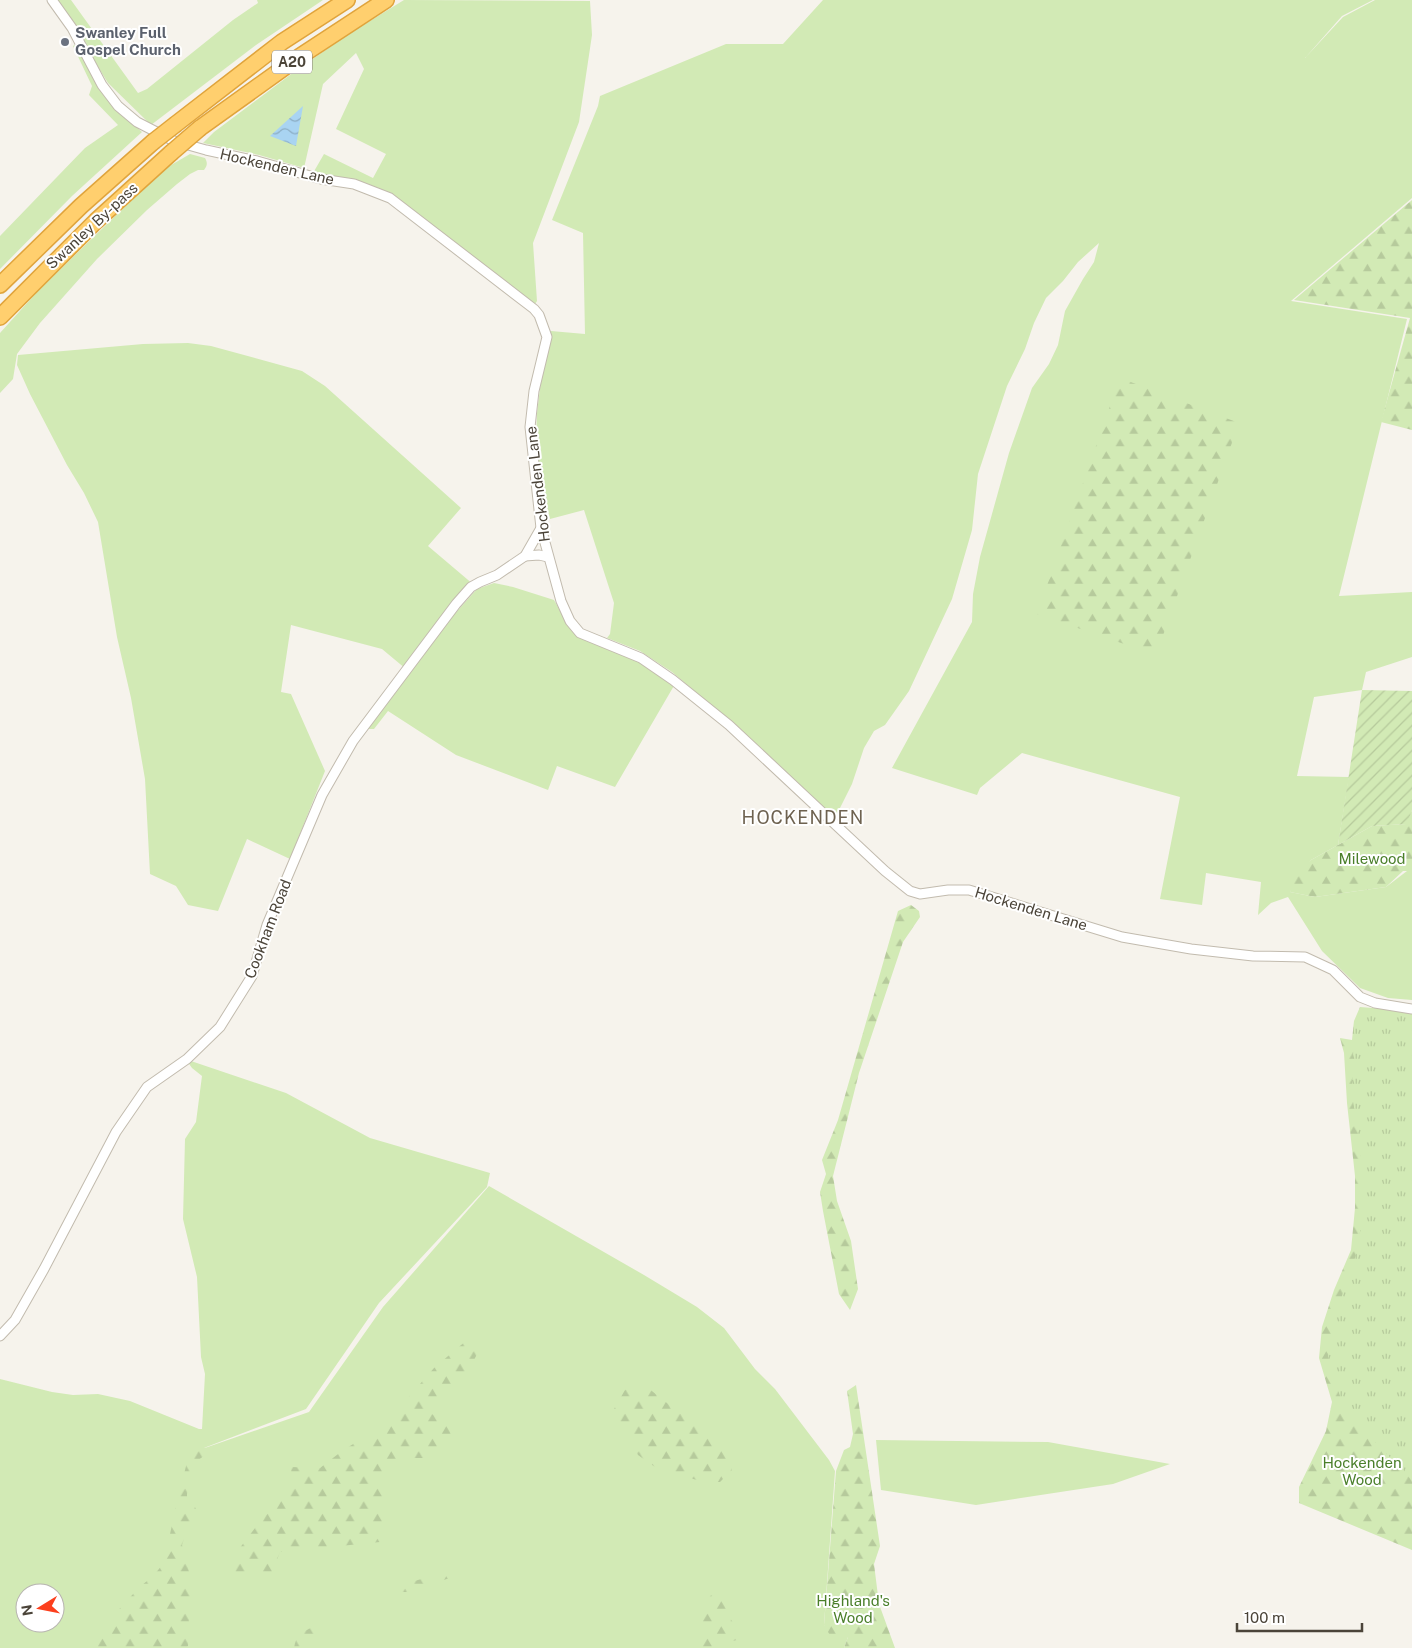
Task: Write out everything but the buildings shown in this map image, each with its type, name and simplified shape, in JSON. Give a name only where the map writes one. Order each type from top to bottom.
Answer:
[{"type":"highway","name":"Swanley By-pass","points":[[0,285],[81,206],[153,142],[282,42],[348,0]]},
{"type":"highway","name":"Swanley By-pass","points":[[0,317],[96,221],[200,128],[299,57],[386,0]]},
{"type":"street","name":"Hockenden Lane","points":[[52,0],[72,28],[102,85],[118,106],[137,122],[174,141],[321,179],[354,184],[390,198],[540,315],[547,337],[534,391],[530,427],[541,528],[561,601],[570,621],[580,633],[641,658],[673,680],[729,725],[910,891],[920,894],[948,890],[968,890],[1122,936],[1191,949],[1265,957],[1304,957],[1333,970],[1360,997],[1375,1003],[1412,1008]]},
{"type":"street","name":"Cookham Road","points":[[0,1336],[15,1320],[116,1132],[147,1087],[187,1060],[220,1026],[252,976],[267,925],[322,795],[353,742],[440,624],[466,593],[480,582],[496,575],[525,556],[541,528]]},
{"type":"street","points":[[525,556],[548,557]]},
{"type":"green space","points":[[57,0],[71,0],[138,93],[147,89],[233,20],[258,3],[257,0],[323,0],[256,45],[151,125],[108,83],[78,28]]},
{"type":"green space","points":[[404,0],[590,1],[592,35],[579,122],[533,243],[537,301],[535,304],[392,195],[355,181],[313,173],[324,154],[373,178],[386,154],[336,129],[364,69],[356,53],[323,84],[304,168],[259,155],[203,143],[214,132],[298,69],[352,32]]},
{"type":"green space","points":[[823,0],[1373,0],[1342,16],[1305,58],[1343,17],[1375,0],[1412,0],[1412,198],[1291,301],[1407,319],[1339,596],[1412,592],[1412,657],[1366,672],[1362,690],[1314,697],[1297,776],[1349,777],[1338,845],[1311,860],[1290,892],[1315,897],[1386,887],[1407,871],[1412,871],[1412,1000],[1388,998],[1360,988],[1322,951],[1288,897],[1271,903],[1258,915],[1261,882],[1206,873],[1202,905],[1160,899],[1180,797],[1022,753],[980,788],[977,795],[892,768],[972,622],[973,594],[980,557],[1009,453],[1032,388],[1049,364],[1058,345],[1065,311],[1094,262],[1099,243],[1078,262],[1046,298],[1034,323],[1025,349],[1007,386],[978,474],[972,530],[952,599],[909,691],[885,725],[874,731],[864,748],[852,784],[835,818],[730,721],[672,672],[640,651],[607,638],[610,634],[614,603],[584,510],[550,519],[541,482],[536,442],[537,413],[542,372],[551,331],[585,334],[583,233],[552,220],[598,106],[600,96],[726,44],[783,44]]},
{"type":"green space","points":[[76,44],[98,88],[116,109],[142,132],[72,196],[0,269],[0,236],[85,148],[118,125],[89,95],[92,86],[73,46]]},
{"type":"green space","points":[[190,154],[205,158],[207,164],[204,170],[198,170],[190,174],[177,184],[147,210],[97,259],[40,323],[17,354],[13,379],[0,393],[0,333],[38,291],[166,168]]},
{"type":"green space","points":[[1412,200],[1412,430],[1381,422],[1410,318],[1294,300]]},
{"type":"green space","points":[[188,343],[211,346],[302,371],[325,386],[461,508],[428,546],[474,585],[406,669],[382,649],[291,625],[281,692],[291,694],[325,771],[290,859],[247,839],[218,911],[188,905],[176,886],[150,874],[145,779],[131,698],[117,637],[98,522],[30,394],[17,365],[18,355],[143,344]]},
{"type":"green space","points":[[1128,381],[1239,423],[1156,655],[1037,614],[1117,386]]},
{"type":"green space","points":[[494,583],[554,600],[567,623],[637,659],[675,684],[615,787],[557,766],[548,790],[456,755],[388,711],[374,729],[364,729],[450,619],[477,589]]},
{"type":"green space","points":[[1362,690],[1412,691],[1412,810],[1407,824],[1372,826],[1338,845]]},
{"type":"green space","name":"Milewood","points":[[1412,810],[1412,871],[1403,871],[1386,887],[1315,897],[1290,892],[1296,875],[1311,860],[1372,826],[1406,824]]},
{"type":"green space","points":[[911,905],[919,911],[920,917],[903,942],[859,1073],[833,1176],[837,1201],[851,1241],[858,1289],[850,1310],[839,1294],[823,1211],[820,1192],[826,1174],[822,1160],[838,1120],[898,911]]},
{"type":"green space","name":"Hockenden Wood","points":[[1360,1007],[1412,1011],[1412,1481],[1352,1416],[1340,1396],[1328,1357],[1334,1319],[1358,1249],[1362,1214],[1363,1184],[1360,1145],[1352,1095],[1354,1021]]},
{"type":"green space","name":"Hockenden Wood","points":[[1354,1021],[1412,1083],[1412,1550],[1299,1503],[1299,1487],[1326,1431],[1332,1402],[1319,1358],[1322,1327],[1334,1290],[1351,1250],[1355,1208],[1355,1176],[1344,1053],[1340,1038],[1352,1040]]},
{"type":"green space","points":[[188,1060],[286,1093],[370,1138],[490,1173],[487,1187],[379,1303],[306,1409],[196,1451],[309,1412],[383,1307],[489,1186],[697,1307],[724,1328],[755,1369],[775,1389],[829,1460],[835,1471],[824,1625],[848,1637],[844,1648],[0,1648],[0,1379],[52,1392],[73,1395],[98,1394],[130,1401],[202,1429],[205,1374],[201,1357],[197,1277],[183,1219],[185,1139],[196,1122],[202,1076],[192,1068]]},
{"type":"green space","points":[[480,1337],[479,1350],[472,1364],[453,1390],[430,1404],[427,1411],[447,1423],[454,1443],[430,1458],[400,1458],[383,1476],[386,1506],[380,1542],[280,1552],[272,1572],[234,1578],[239,1549],[262,1519],[292,1490],[291,1467],[320,1468],[342,1451],[385,1424],[434,1368],[467,1340]]},
{"type":"green space","points":[[643,1384],[729,1452],[732,1470],[720,1482],[703,1482],[655,1467],[638,1455],[624,1432],[614,1409],[625,1390]]},
{"type":"green space","name":"Highland's Wood","points":[[856,1385],[880,1546],[874,1564],[879,1604],[895,1648],[844,1648],[848,1637],[836,1641],[831,1637],[824,1625],[836,1471],[844,1450],[850,1447],[853,1434],[847,1391]]},
{"type":"green space","points":[[876,1440],[1048,1442],[1170,1464],[1113,1484],[976,1505],[881,1490]]},
{"type":"green space","points":[[202,1445],[209,1452],[193,1464],[187,1494],[187,1505],[195,1507],[200,1518],[194,1527],[187,1530],[182,1545],[191,1579],[188,1646],[186,1648],[91,1648],[114,1616],[164,1562],[191,1447]]},
{"type":"green space","points":[[446,1572],[452,1573],[453,1577],[406,1592],[400,1592],[404,1584]]},
{"type":"green space","points":[[715,1591],[723,1600],[733,1622],[742,1633],[758,1646],[756,1648],[744,1648],[737,1640],[729,1642],[725,1648],[698,1648],[703,1627],[702,1605]]},
{"type":"green space","points":[[314,1627],[325,1628],[323,1636],[312,1648],[294,1648],[300,1634]]},
{"type":"water","points":[[303,106],[296,146],[270,136]]},
{"type":"place","name":"Swanley Full Gospel Church","points":[[65,42]]},
{"type":"district","name":"HOCKENDEN","points":[[803,818]]}]
